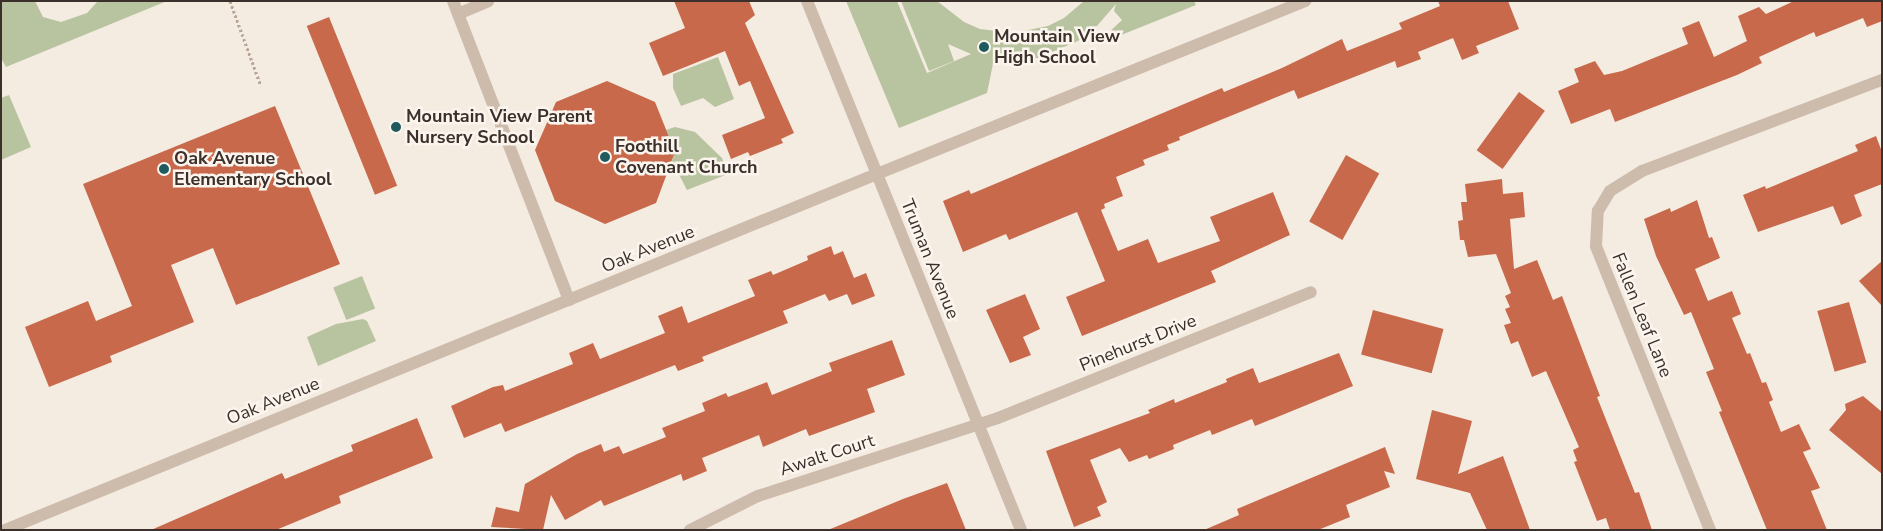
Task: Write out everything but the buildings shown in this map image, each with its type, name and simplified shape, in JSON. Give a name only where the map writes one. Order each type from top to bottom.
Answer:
[{"type":"street","points":[[453,1],[568,300]]},
{"type":"street","points":[[458,14],[488,1]]},
{"type":"street","name":"Truman Avenue","points":[[807,1],[1021,530]]},
{"type":"street","name":"Oak Avenue","points":[[12,528],[1304,1]]},
{"type":"street","name":"Fallen Leaf Lane","points":[[1710,530],[1596,246],[1598,211],[1610,191],[1642,171],[1882,80]]},
{"type":"street","name":"Pinehurst Drive","points":[[978,424],[1311,292]]},
{"type":"street","name":"Awalt Court","points":[[690,530],[758,496],[978,424]]},
{"type":"path","points":[[230,1],[261,86]]},
{"type":"green space","points":[[1,1],[35,1],[43,17],[61,22],[87,13],[98,1],[167,1],[6,67],[1,58]]},
{"type":"green space","name":"Mountain View High School","points":[[846,1],[897,1],[927,73],[971,54],[948,44],[954,61],[929,71],[901,1],[937,1],[964,22],[980,29],[1014,33],[1048,26],[1064,18],[1084,1],[1194,1],[1196,5],[1106,41],[1104,37],[1122,20],[1114,11],[1116,4],[1096,27],[1078,41],[1038,58],[994,59],[987,93],[899,128]]},
{"type":"green space","points":[[718,57],[734,99],[715,107],[703,98],[681,106],[673,88],[673,74]]},
{"type":"green space","points":[[9,95],[31,147],[1,160],[1,98]]},
{"type":"green space","points":[[675,127],[695,132],[722,158],[728,174],[687,190],[672,161],[675,152],[666,130]]},
{"type":"green space","points":[[362,276],[375,308],[346,320],[333,288]]},
{"type":"green space","points":[[363,319],[367,321],[376,341],[318,366],[307,337],[336,324]]},
{"type":"place","name":"Mountain View High School","points":[[984,47]]},
{"type":"place","name":"Mountain View Parent Nursery School","points":[[396,127]]},
{"type":"place","name":"Foothill Covenant Church","points":[[605,157]]},
{"type":"place","name":"Oak Avenue Elementary School","points":[[164,169]]}]
